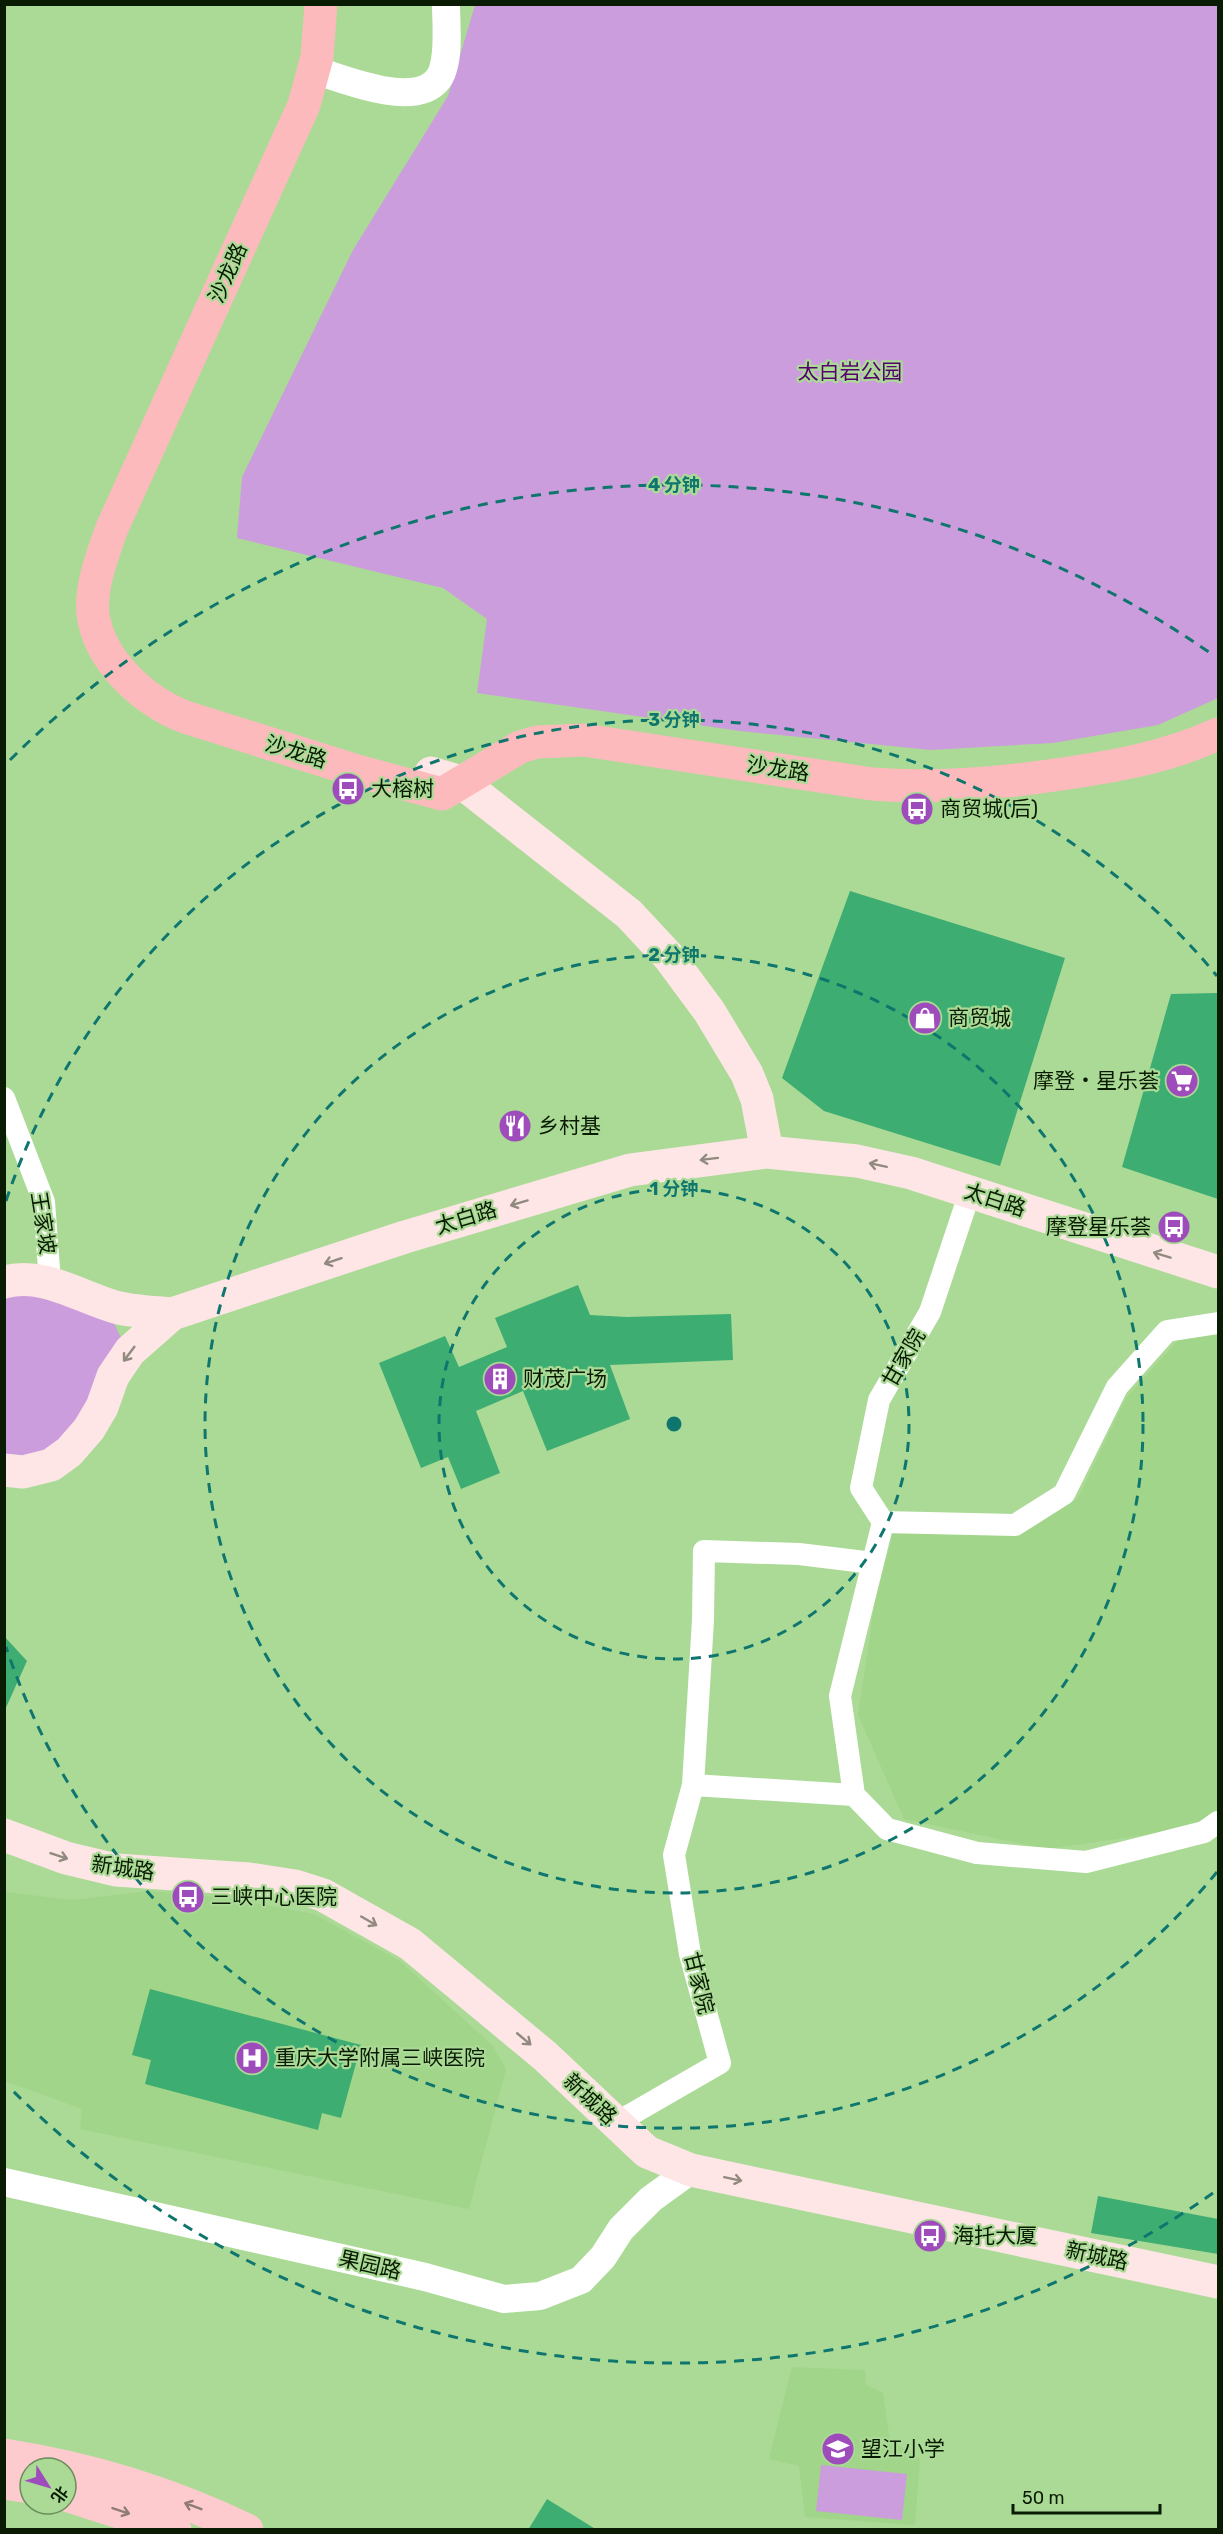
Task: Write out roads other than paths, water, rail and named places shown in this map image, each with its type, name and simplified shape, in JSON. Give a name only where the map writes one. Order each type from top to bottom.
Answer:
[{"type":"highway","name":"沙龙路","points":[[321,4],[323,72],[320,108],[135,517],[117,573],[113,608],[120,632],[133,653],[152,673],[198,703],[445,783],[537,742],[584,740],[872,784],[919,788],[1002,783],[1116,767],[1162,755],[1218,734]]},
{"type":"highway","name":"沙龙路","points":[[323,72],[338,4]]},
{"type":"highway","name":"沙龙路","points":[[445,783],[488,739],[527,724],[586,722],[886,764],[963,768],[1070,755],[1127,745],[1178,729],[1218,711]]},
{"type":"main road","points":[[503,815],[494,802],[492,792],[496,781],[518,754],[537,742]]},
{"type":"main road","points":[[445,783],[503,815],[629,914],[669,957],[709,1011],[747,1074],[757,1099],[767,1152]]},
{"type":"main road","name":"太白路","points":[[4,1470],[22,1472],[51,1465],[69,1452],[89,1429],[102,1407],[113,1377],[130,1351],[172,1314],[405,1237],[630,1170],[767,1152],[857,1161],[911,1173],[1218,1272]]},
{"type":"main road","name":"太白路","points":[[4,1281],[17,1278],[50,1282],[114,1307],[172,1314]]},
{"type":"main road","name":"新城路","points":[[4,1835],[66,1858],[116,1870],[249,1879],[295,1886],[324,1895],[410,1944],[545,2056],[647,2152],[691,2170],[1218,2282]]},
{"type":"main road","points":[[4,2455],[66,2467],[154,2491],[247,2529]]},
{"type":"main road","points":[[78,2499],[175,2529]]},
{"type":"street","points":[[323,72],[402,94],[421,92],[436,85],[444,68],[446,4]]},
{"type":"street","name":"王家坡","points":[[4,1098],[44,1202],[50,1282]]},
{"type":"street","name":"甘家院","points":[[884,1522],[861,1488],[879,1400],[930,1312],[970,1192]]},
{"type":"street","points":[[1218,1323],[1167,1331],[1117,1387],[1064,1494],[1015,1524],[884,1522],[840,1696],[854,1796],[887,1829],[977,1853],[1086,1862],[1204,1832],[1218,1822]]},
{"type":"street","name":"甘家院","points":[[616,2123],[720,2063],[690,1954],[674,1855],[693,1785],[704,1620],[704,1551],[799,1554],[873,1563]]},
{"type":"street","points":[[693,1785],[854,1796]]},
{"type":"street","name":"果园路","points":[[4,2182],[424,2277],[504,2298],[540,2296],[581,2280],[603,2257],[621,2229],[651,2199],[691,2170]]},
{"type":"place","name":"大榕树","points":[[348,789]]},
{"type":"place","name":"商贸城(后)","points":[[917,809]]},
{"type":"place","name":"商贸城","points":[[925,1018]]},
{"type":"place","name":"摩登・星乐荟","points":[[1182,1081]]},
{"type":"place","name":"乡村基","points":[[515,1126]]},
{"type":"place","name":"摩登星乐荟","points":[[1174,1227]]},
{"type":"place","name":"财茂广场","points":[[500,1379]]},
{"type":"place","name":"三峡中心医院","points":[[188,1897]]},
{"type":"place","name":"重庆大学附属三峡医院","points":[[252,2058]]},
{"type":"place","name":"海托大厦","points":[[930,2236]]},
{"type":"place","name":"望江小学","points":[[838,2449]]},
{"type":"park label","name":"太白岩公园","points":[[850,372]]}]
